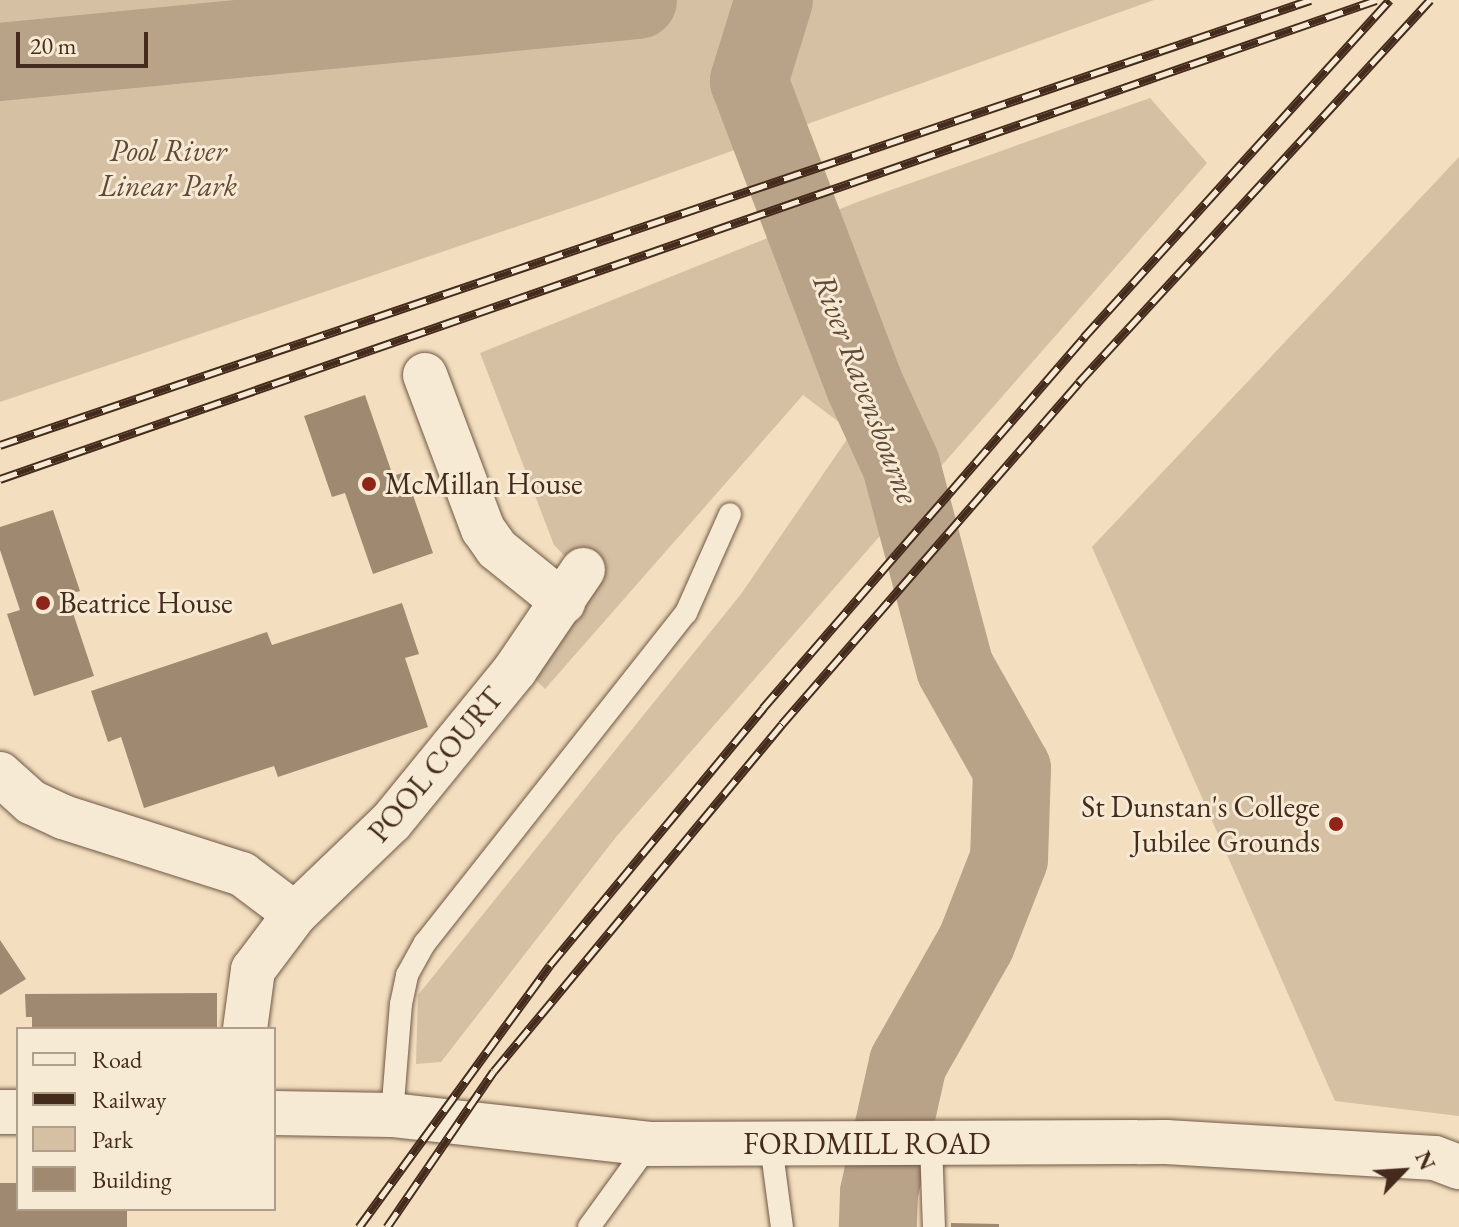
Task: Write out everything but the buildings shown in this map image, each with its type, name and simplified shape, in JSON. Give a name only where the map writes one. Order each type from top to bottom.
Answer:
[{"type":"street","name":"POOL COURT","points":[[245,1027],[253,970],[295,914],[391,822],[573,586],[497,549],[483,529],[425,375]]},
{"type":"street","points":[[0,774],[31,802],[63,817],[242,874],[295,914]]},
{"type":"street","name":"FORDMILL ROAD","points":[[276,1113],[392,1115],[649,1144],[1166,1142],[1435,1158],[1459,1167]]},
{"type":"lane","points":[[392,1115],[401,1004],[419,954],[493,851],[686,613],[730,514]]},
{"type":"lane","points":[[931,1143],[934,1227]]},
{"type":"lane","points":[[589,1227],[649,1144]]},
{"type":"lane","points":[[771,1145],[782,1227]]},
{"type":"green space","name":"Pool River Linear Park","points":[[0,0],[1154,0],[595,200],[0,402]]},
{"type":"green space","points":[[1150,98],[1207,163],[616,837],[441,1062],[416,1064],[418,995],[741,594],[852,432],[803,395],[545,689],[534,678],[584,576],[554,545],[480,353],[860,201]]},
{"type":"green space","name":"St Dunstan's College Jubilee Grounds","points":[[1459,157],[1459,1116],[1335,1101],[1092,547]]},
{"type":"waterway","points":[[0,62],[638,0]]},
{"type":"waterway","name":"River Ravensbourne","points":[[774,0],[749,81],[864,384],[901,465],[955,668],[1012,769],[1009,859],[976,943],[908,1063],[879,1193],[878,1227]]},
{"type":"railway","points":[[0,445],[1310,0]]},
{"type":"railway","points":[[0,479],[1376,0]]},
{"type":"railway","points":[[359,1227],[550,965],[763,708],[1084,337],[1390,0]]},
{"type":"railway","points":[[387,1227],[494,1071],[782,724],[1079,382],[1430,0]]},
{"type":"place","name":"McMillan House","points":[[369,484]]},
{"type":"place","name":"Beatrice House","points":[[43,603]]},
{"type":"place","name":"St Dunstan's College Jubilee Grounds","points":[[1336,824]]}]
